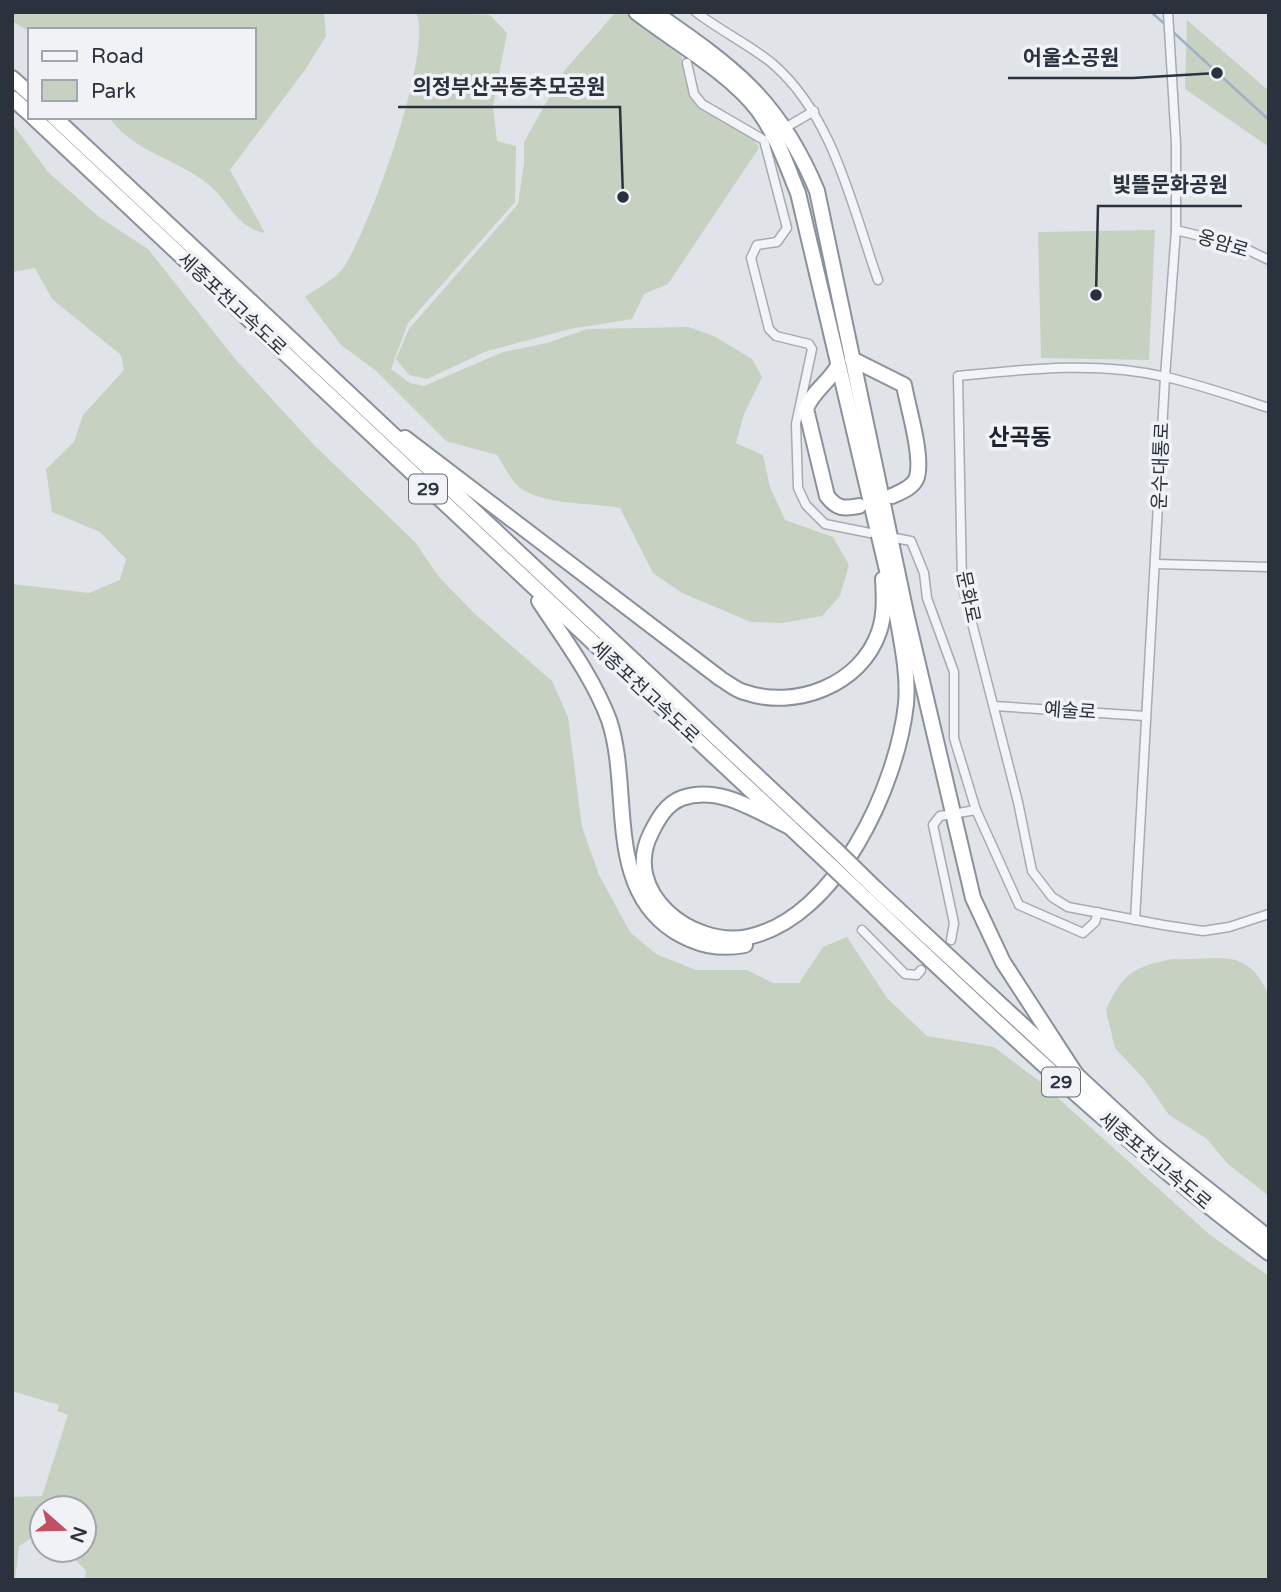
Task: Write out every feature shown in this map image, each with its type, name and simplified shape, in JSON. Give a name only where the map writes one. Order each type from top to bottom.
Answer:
[{"type":"highway","points":[[636,12],[730,83],[757,108],[777,140],[798,193],[838,366],[854,401],[973,898],[1003,962],[1079,1079]]},
{"type":"highway","points":[[654,12],[718,57],[756,92],[800,150],[817,191],[852,359],[854,401],[904,662],[906,702],[888,783],[870,822],[826,886],[786,921],[747,937],[723,938],[684,927],[665,911],[651,891],[644,858],[647,840],[659,817],[676,800],[697,793],[727,797],[790,827]]},
{"type":"highway","points":[[12,78],[28,92]]},
{"type":"highway","name":"세종포천고속도로","points":[[12,98],[28,113]]},
{"type":"highway","name":"세종포천고속도로","points":[[34,119],[790,827],[830,855]]},
{"type":"highway","name":"세종포천고속도로","points":[[56,119],[870,893],[1040,1063],[1184,1189],[1269,1253]]},
{"type":"highway","points":[[852,359],[904,385],[917,460],[917,477],[913,485],[892,496]]},
{"type":"highway","points":[[838,366],[827,384],[810,396],[806,409],[821,479],[835,505],[845,509],[859,506]]},
{"type":"highway","points":[[854,401],[882,374]]},
{"type":"highway","points":[[819,390],[833,390],[854,401]]},
{"type":"highway","points":[[364,410],[442,464],[721,679],[744,692],[774,698],[800,696],[834,686],[853,672],[867,656],[881,625],[881,546]]},
{"type":"highway","points":[[527,582],[594,686],[608,719],[621,777],[628,862],[637,888],[652,913],[668,926],[691,941],[725,948],[768,940],[790,928],[824,900],[863,849],[882,814],[902,763],[910,728],[913,689],[906,613]]},
{"type":"highway","name":"세종포천고속도로","points":[[870,893],[1152,1145],[1269,1238]]},
{"type":"street","points":[[696,12],[772,63],[814,111],[828,141],[878,280]]},
{"type":"street","name":"운수대통로","points":[[1135,920],[1165,377],[1176,230],[1168,12]]},
{"type":"street","points":[[687,63],[694,94],[702,104],[766,138],[787,228],[777,242],[757,245],[751,257],[769,330],[776,336],[809,344],[812,349],[796,424],[798,488],[806,505],[825,524],[870,533]]},
{"type":"street","points":[[790,125],[814,111]]},
{"type":"street","name":"옹암로","points":[[1176,230],[1240,246],[1269,260]]},
{"type":"street","name":"문화로","points":[[1269,408],[1165,377],[1053,367],[958,376],[962,584],[994,706],[1032,871],[1052,897],[1068,907],[1135,920],[1203,931],[1229,928],[1269,914]]},
{"type":"street","points":[[895,538],[911,541],[924,573],[927,598],[954,672],[954,738],[976,810],[1019,905],[1083,933],[1094,922],[1098,912]]},
{"type":"street","points":[[1156,564],[1269,567]]},
{"type":"street","name":"예술로","points":[[994,706],[1145,716]]},
{"type":"street","points":[[958,813],[976,810]]},
{"type":"street","points":[[947,815],[940,816],[933,825],[954,923],[951,940]]},
{"type":"street","points":[[862,930],[905,974],[917,975],[921,970]]},
{"type":"green space","points":[[12,12],[324,12],[326,36],[305,70],[230,170],[265,233],[239,220],[215,190],[196,175],[143,147],[119,129],[111,119],[256,119],[256,28],[28,28],[28,31],[12,21]]},
{"type":"green space","points":[[416,12],[490,15],[507,33],[493,106],[497,141],[516,146],[515,202],[408,323],[391,369],[410,383],[424,386],[503,352],[547,343],[587,329],[689,327],[714,336],[752,359],[762,377],[744,414],[736,443],[763,455],[770,487],[785,520],[833,537],[849,565],[840,596],[822,616],[782,623],[751,622],[682,593],[653,573],[620,508],[536,496],[515,483],[497,455],[446,441],[375,370],[341,345],[305,297],[344,267],[383,180],[408,101],[416,64],[419,33]]},
{"type":"green space","points":[[616,12],[623,12],[681,56],[696,105],[750,133],[759,148],[668,284],[644,294],[632,319],[570,329],[487,351],[427,379],[409,375],[396,359],[409,329],[518,204],[524,142],[564,71]]},
{"type":"green space","points":[[1187,20],[1269,91],[1269,147],[1185,89]]},
{"type":"green space","points":[[12,123],[48,172],[99,217],[148,249],[236,360],[314,445],[415,542],[439,577],[475,614],[552,681],[568,717],[582,827],[599,875],[630,932],[656,954],[696,970],[747,970],[773,983],[799,983],[823,947],[847,937],[887,998],[927,1036],[994,1047],[1039,1081],[1210,1235],[1269,1276],[1269,1580],[85,1580],[86,1571],[79,1564],[98,1564],[98,1494],[43,1494],[68,1415],[57,1411],[59,1405],[12,1391],[12,584],[89,593],[120,580],[126,559],[100,532],[52,512],[46,469],[74,442],[83,415],[124,370],[121,355],[52,299],[35,268],[12,272]]},
{"type":"green space","points":[[1155,230],[1149,360],[1041,358],[1038,232]]},
{"type":"green space","points":[[1217,958],[1240,962],[1260,979],[1268,994],[1269,1196],[1228,1164],[1206,1138],[1169,1115],[1144,1079],[1115,1048],[1106,1010],[1118,988],[1139,969],[1173,959]]},
{"type":"green space","points":[[28,1496],[28,1540],[19,1546],[15,1580],[12,1580],[12,1497]]},
{"type":"waterway","points":[[1151,12],[1167,26]]},
{"type":"waterway","points":[[1172,31],[1269,120]]},
{"type":"place","name":"어울소공원","points":[[1217,73]]},
{"type":"place","name":"의정부산곡동추모공원","points":[[623,197]]},
{"type":"place","name":"빛뜰문화공원","points":[[1096,295]]},
{"type":"district","name":"산곡동","points":[[1020,438]]}]
